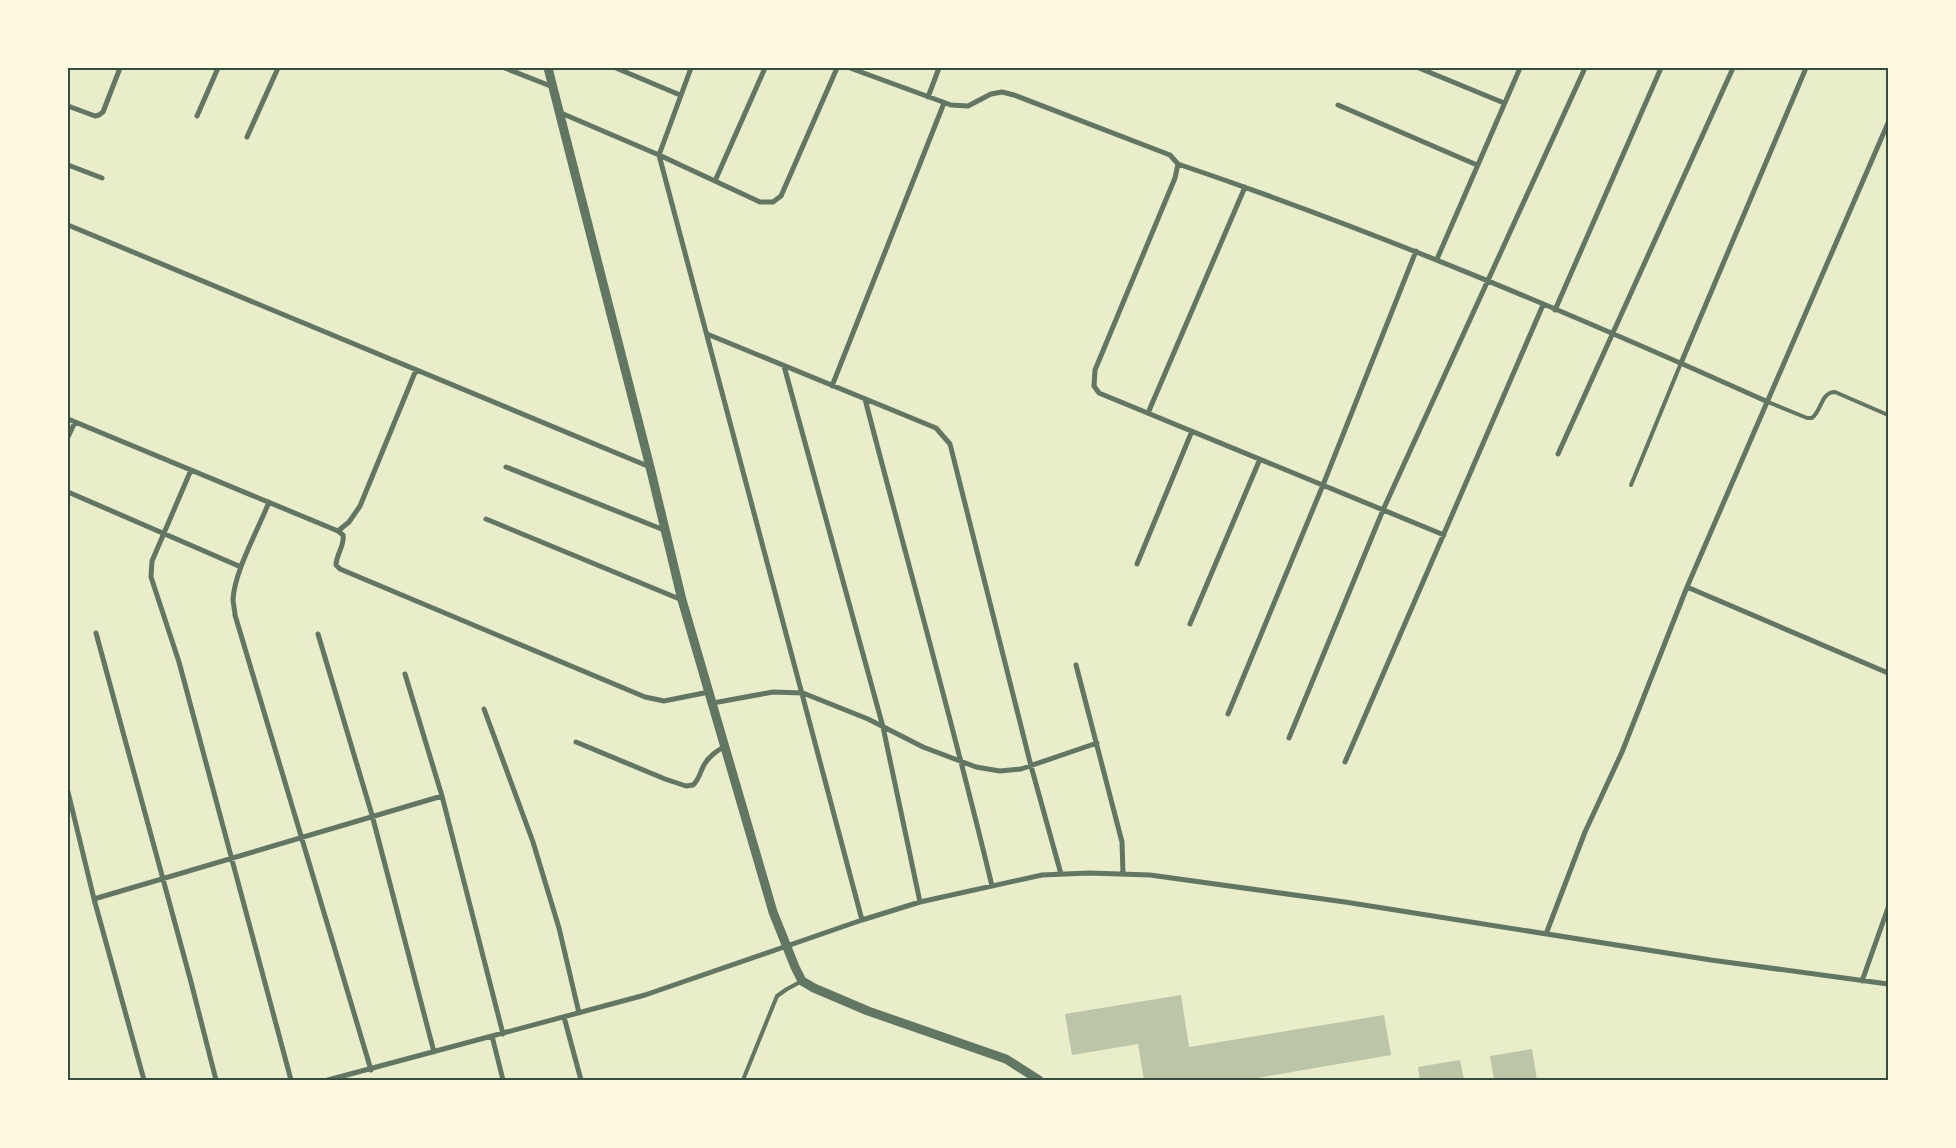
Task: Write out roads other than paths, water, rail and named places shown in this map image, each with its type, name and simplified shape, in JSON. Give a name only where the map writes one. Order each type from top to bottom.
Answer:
[{"type":"street","points":[[68,106],[95,116],[99,115],[103,112],[120,68]]},
{"type":"street","points":[[197,116],[218,68]]},
{"type":"street","points":[[247,137],[278,68]]},
{"type":"street","points":[[505,68],[554,87]]},
{"type":"street","points":[[548,68],[561,113],[682,600],[773,912],[802,981],[821,992],[868,1011],[1006,1059],[1039,1080]]},
{"type":"street","points":[[616,68],[680,95]]},
{"type":"street","points":[[692,68],[680,95],[659,155],[862,920]]},
{"type":"street","points":[[716,181],[765,68]]},
{"type":"street","points":[[561,113],[659,155],[760,202],[773,202],[781,196],[837,68]]},
{"type":"street","points":[[850,68],[951,105],[968,106],[991,94],[1002,92],[1014,95],[1170,155],[1178,164],[1245,187],[1436,259],[1613,333],[1768,402]]},
{"type":"street","points":[[928,97],[939,68]]},
{"type":"street","points":[[1419,68],[1504,103]]},
{"type":"street","points":[[1436,259],[1520,68]]},
{"type":"street","points":[[1289,738],[1383,510],[1585,68]]},
{"type":"street","points":[[1556,310],[1661,68]]},
{"type":"street","points":[[1558,454],[1733,68]]},
{"type":"street","points":[[1681,363],[1806,68]]},
{"type":"street","points":[[832,386],[944,103]]},
{"type":"street","points":[[1338,105],[1477,165]]},
{"type":"street","points":[[1546,934],[1585,832],[1622,752],[1687,587],[1888,123]]},
{"type":"street","points":[[1178,164],[1175,178],[1094,370],[1094,386],[1099,392],[1148,413],[1444,535]]},
{"type":"street","points":[[68,165],[102,178]]},
{"type":"street","points":[[1148,413],[1245,187]]},
{"type":"street","points":[[68,225],[650,467]]},
{"type":"street","points":[[1228,714],[1323,485],[1416,251]]},
{"type":"street","points":[[1345,762],[1543,304]]},
{"type":"street","points":[[707,334],[936,428],[950,444],[1031,766],[1061,874]]},
{"type":"street","points":[[784,366],[883,727],[920,902]]},
{"type":"street","points":[[338,531],[349,522],[360,506],[416,370]]},
{"type":"street","points":[[865,399],[962,762],[992,886]]},
{"type":"street","points":[[68,419],[338,531],[343,535],[344,540],[336,560],[336,565],[340,569],[645,697],[664,701],[710,692]]},
{"type":"street","points":[[68,437],[74,422]]},
{"type":"street","points":[[1137,564],[1192,431]]},
{"type":"street","points":[[1190,624],[1260,459]]},
{"type":"street","points":[[506,467],[664,530]]},
{"type":"street","points":[[191,470],[152,561],[151,577],[179,662],[292,1080]]},
{"type":"street","points":[[68,492],[241,567]]},
{"type":"street","points":[[269,502],[241,567],[233,600],[300,836],[371,1070]]},
{"type":"street","points":[[486,519],[682,600]]},
{"type":"street","points":[[1687,587],[1888,673]]},
{"type":"street","points":[[96,633],[216,1080]]},
{"type":"street","points":[[318,634],[372,816],[434,1052]]},
{"type":"street","points":[[1076,665],[1122,842],[1123,874]]},
{"type":"street","points":[[405,674],[442,796],[503,1034]]},
{"type":"street","points":[[712,703],[774,692],[803,693],[883,727],[923,747],[976,767],[1000,771],[1021,769],[1097,744]]},
{"type":"street","points":[[484,709],[533,842],[559,928],[579,1013]]},
{"type":"street","points":[[576,742],[686,786],[693,786],[712,754],[725,746]]},
{"type":"street","points":[[68,792],[94,899],[144,1080]]},
{"type":"street","points":[[94,899],[300,836],[442,796]]},
{"type":"street","points":[[328,1080],[345,1078],[646,995],[862,920],[920,902],[1042,875],[1089,873],[1150,875],[1345,902],[1710,960],[1888,984]]},
{"type":"street","points":[[1862,981],[1888,908]]},
{"type":"street","points":[[564,1017],[581,1080]]},
{"type":"street","points":[[492,1036],[503,1080]]},
{"type":"lane","points":[[1631,485],[1681,363]]},
{"type":"lane","points":[[1768,402],[1807,418],[1812,418],[1816,415],[1825,396],[1830,392],[1835,392],[1888,415]]},
{"type":"lane","points":[[743,1080],[777,996],[802,981]]}]
